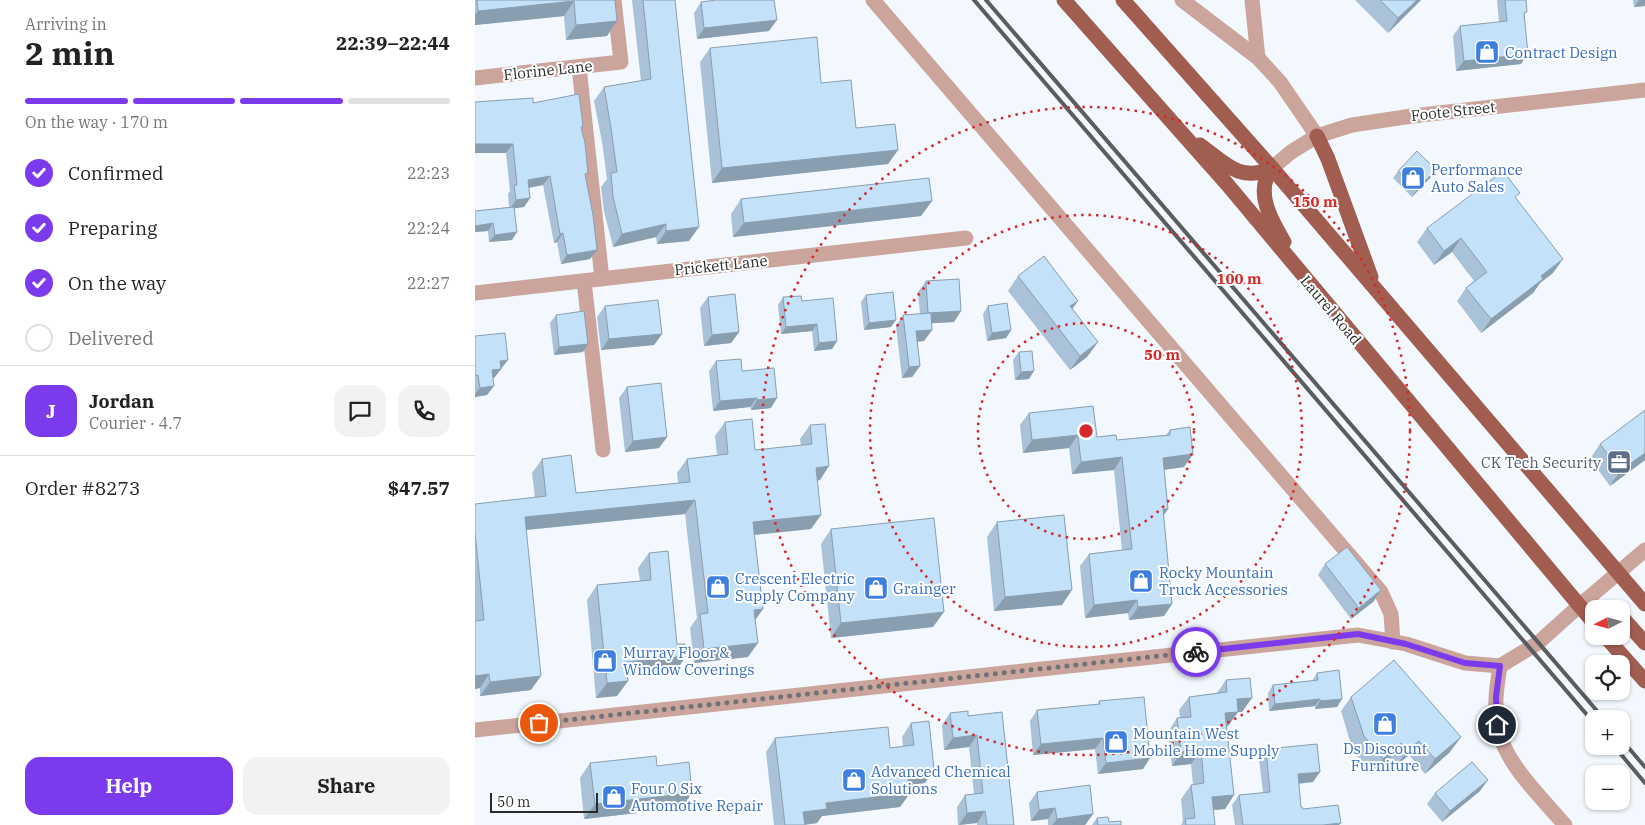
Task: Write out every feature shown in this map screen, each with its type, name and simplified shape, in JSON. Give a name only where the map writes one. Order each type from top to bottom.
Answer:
[{"type":"main road","name":"Laurel Road","points":[[1064,0],[1179,130],[1305,278],[1585,613]]},
{"type":"main road","points":[[1123,0],[1272,168],[1645,604]]},
{"type":"main road","points":[[1179,130],[1233,170],[1242,174],[1253,174],[1272,168]]},
{"type":"main road","points":[[1317,136],[1328,159],[1357,243],[1377,290]]},
{"type":"main road","points":[[1272,168],[1267,174],[1264,184],[1268,210],[1273,223],[1305,278]]},
{"type":"main road","points":[[1579,606],[1585,607]]},
{"type":"main road","points":[[1630,626],[1645,643]]},
{"type":"main road","points":[[1613,645],[1645,681]]},
{"type":"street","name":"Florine Lane","points":[[475,78],[621,62],[614,0]]},
{"type":"street","points":[[873,0],[1381,592],[1391,614],[1393,642]]},
{"type":"street","points":[[1182,0],[1258,58],[1280,82],[1317,136]]},
{"type":"street","points":[[1252,0],[1258,58]]},
{"type":"street","points":[[579,67],[602,279]]},
{"type":"street","name":"Foote Street","points":[[1272,168],[1291,152],[1317,136],[1352,125],[1407,116],[1645,90]]},
{"type":"street","name":"Prickett Lane","points":[[475,293],[966,238]]},
{"type":"street","points":[[584,281],[603,450]]},
{"type":"street","points":[[475,730],[1358,634],[1465,663],[1500,666],[1538,643],[1645,550]]},
{"type":"street","points":[[1500,666],[1496,697],[1497,725],[1505,748],[1523,776],[1565,825]]},
{"type":"building","points":[[477,0],[615,0],[617,21],[576,25],[574,1],[478,11]]},
{"type":"building","points":[[643,0],[675,0],[699,227],[666,231],[666,224],[622,234],[613,197],[611,173],[617,172],[604,87],[651,79]]},
{"type":"building","points":[[716,0],[774,0],[777,20],[704,28],[701,2]]},
{"type":"building","points":[[1380,0],[1417,0],[1398,18]]},
{"type":"building","points":[[1505,0],[1526,0],[1527,12],[1524,13],[1528,54],[1464,61],[1460,26],[1507,21]]},
{"type":"building","points":[[817,37],[821,83],[851,80],[856,128],[895,124],[898,150],[722,168],[710,48]]},
{"type":"building","points":[[579,94],[583,126],[581,127],[585,143],[588,173],[585,174],[593,215],[597,250],[567,255],[563,233],[560,234],[550,176],[528,180],[530,198],[516,200],[514,185],[517,185],[513,144],[475,144],[475,102],[533,98],[533,103]]},
{"type":"building","points":[[1417,151],[1436,170],[1417,189],[1398,171]]},
{"type":"building","points":[[1503,171],[1520,193],[1515,197],[1563,259],[1541,276],[1543,279],[1491,319],[1466,288],[1487,272],[1461,238],[1444,251],[1427,228]]},
{"type":"building","points":[[929,178],[932,201],[744,223],[741,199]]},
{"type":"building","points":[[514,207],[517,232],[495,235],[493,223],[475,226],[475,211]]},
{"type":"building","points":[[1044,256],[1078,301],[1070,306],[1098,342],[1080,356],[1018,276]]},
{"type":"building","points":[[959,279],[961,311],[928,313],[926,281]]},
{"type":"building","points":[[893,292],[896,320],[869,323],[866,295]]},
{"type":"building","points":[[735,294],[739,332],[712,335],[708,297]]},
{"type":"building","points":[[801,296],[802,301],[833,298],[837,341],[819,343],[817,324],[786,327],[783,297]]},
{"type":"building","points":[[658,300],[662,334],[609,339],[605,306]]},
{"type":"building","points":[[1007,303],[1011,330],[992,333],[988,306]]},
{"type":"building","points":[[584,311],[588,344],[559,347],[556,315]]},
{"type":"building","points":[[931,313],[932,330],[916,331],[920,366],[909,367],[903,315]]},
{"type":"building","points":[[505,333],[508,360],[500,361],[501,369],[492,370],[494,386],[480,388],[478,375],[475,376],[475,336]]},
{"type":"building","points":[[1032,351],[1034,371],[1021,372],[1019,352]]},
{"type":"building","points":[[741,359],[742,371],[774,368],[777,398],[720,401],[716,361]]},
{"type":"building","points":[[661,383],[667,437],[633,441],[627,387]]},
{"type":"building","points":[[1093,406],[1097,437],[1116,435],[1117,440],[1170,435],[1170,430],[1190,427],[1193,454],[1163,458],[1168,509],[1163,509],[1172,604],[1138,607],[1137,600],[1094,605],[1089,554],[1132,549],[1122,457],[1081,462],[1078,435],[1032,440],[1029,413]]},
{"type":"building","points":[[1645,410],[1645,453],[1620,471],[1600,444]]},
{"type":"building","points":[[752,419],[755,450],[812,444],[810,425],[825,424],[829,466],[816,468],[821,515],[753,522],[763,609],[754,610],[758,643],[704,649],[700,614],[708,613],[695,500],[525,517],[541,676],[490,682],[489,674],[475,676],[475,621],[484,620],[475,533],[475,504],[546,496],[542,459],[571,455],[576,493],[690,482],[687,459],[728,454],[725,422]]},
{"type":"building","points":[[1064,515],[1072,590],[1005,597],[997,522]]},
{"type":"building","points":[[934,518],[944,612],[841,623],[831,529]]},
{"type":"building","points":[[1347,547],[1381,590],[1359,608],[1325,564]]},
{"type":"building","points":[[668,551],[677,644],[685,644],[686,656],[626,662],[628,681],[607,683],[597,585],[651,580],[649,553]]},
{"type":"building","points":[[1394,660],[1461,737],[1435,759],[1419,741],[1407,751],[1401,743],[1383,759],[1364,736],[1351,697]]},
{"type":"building","points":[[1339,670],[1342,699],[1320,701],[1320,699],[1275,704],[1273,685],[1318,680],[1317,673]]},
{"type":"building","points":[[1250,678],[1252,698],[1237,699],[1238,712],[1225,713],[1234,795],[1212,797],[1215,825],[1186,825],[1185,819],[1195,818],[1191,785],[1204,783],[1201,750],[1181,752],[1177,718],[1191,717],[1189,697],[1227,692],[1226,680]]},
{"type":"building","points":[[1144,697],[1150,758],[1106,763],[1103,738],[1041,744],[1037,710],[1100,704],[1099,701]]},
{"type":"building","points":[[968,711],[968,716],[1002,712],[1014,825],[987,825],[985,811],[967,813],[965,795],[983,793],[977,735],[953,738],[950,713]]},
{"type":"building","points":[[929,721],[934,769],[907,772],[910,793],[826,803],[827,809],[803,812],[805,825],[785,825],[775,738],[888,727],[890,748],[914,745],[911,723]]},
{"type":"building","points":[[1317,744],[1320,772],[1298,774],[1301,807],[1303,809],[1338,805],[1341,823],[1323,825],[1243,825],[1239,795],[1270,792],[1266,749]]},
{"type":"building","points":[[656,756],[657,766],[689,762],[692,793],[595,804],[590,763]]},
{"type":"building","points":[[1472,762],[1488,780],[1450,811],[1435,793]]},
{"type":"building","points":[[1090,785],[1093,814],[1057,819],[1055,808],[1039,810],[1037,792]]},
{"type":"building","points":[[1108,817],[1109,822],[1121,821],[1121,825],[1098,825],[1097,818]]},
{"type":"railway","points":[[974,0],[1585,713]]},
{"type":"railway","points":[[986,0],[1596,710]]},
{"type":"railway","points":[[1630,750],[1645,767]]},
{"type":"railway","points":[[1622,755],[1645,783]]},
{"type":"way so far","points":[[539,723],[1196,652]]},
{"type":"place","name":"Contract Design","points":[[1487,52]]},
{"type":"place","name":"Performance Auto Sales","points":[[1413,178]]},
{"type":"place","name":"CK Tech Security","points":[[1619,462]]},
{"type":"place","name":"Rocky Mountain Truck Accessories","points":[[1141,581]]},
{"type":"place","name":"Crescent Electric Supply Company","points":[[718,587]]},
{"type":"place","name":"Grainger","points":[[876,588]]},
{"type":"place","name":"Murray Floor & Window Coverings","points":[[605,661]]},
{"type":"place","name":"Ds Discount Furniture","points":[[1385,724]]},
{"type":"place","name":"Mountain West Mobile Home Supply","points":[[1116,742]]},
{"type":"place","name":"Advanced Chemical Solutions","points":[[854,780]]},
{"type":"place","name":"Four 0 Six Automotive Repair","points":[[614,797]]},
{"type":"route","points":[[1196,652],[1358,634],[1406,644],[1465,663],[1500,666],[1496,697],[1497,725]]}]
